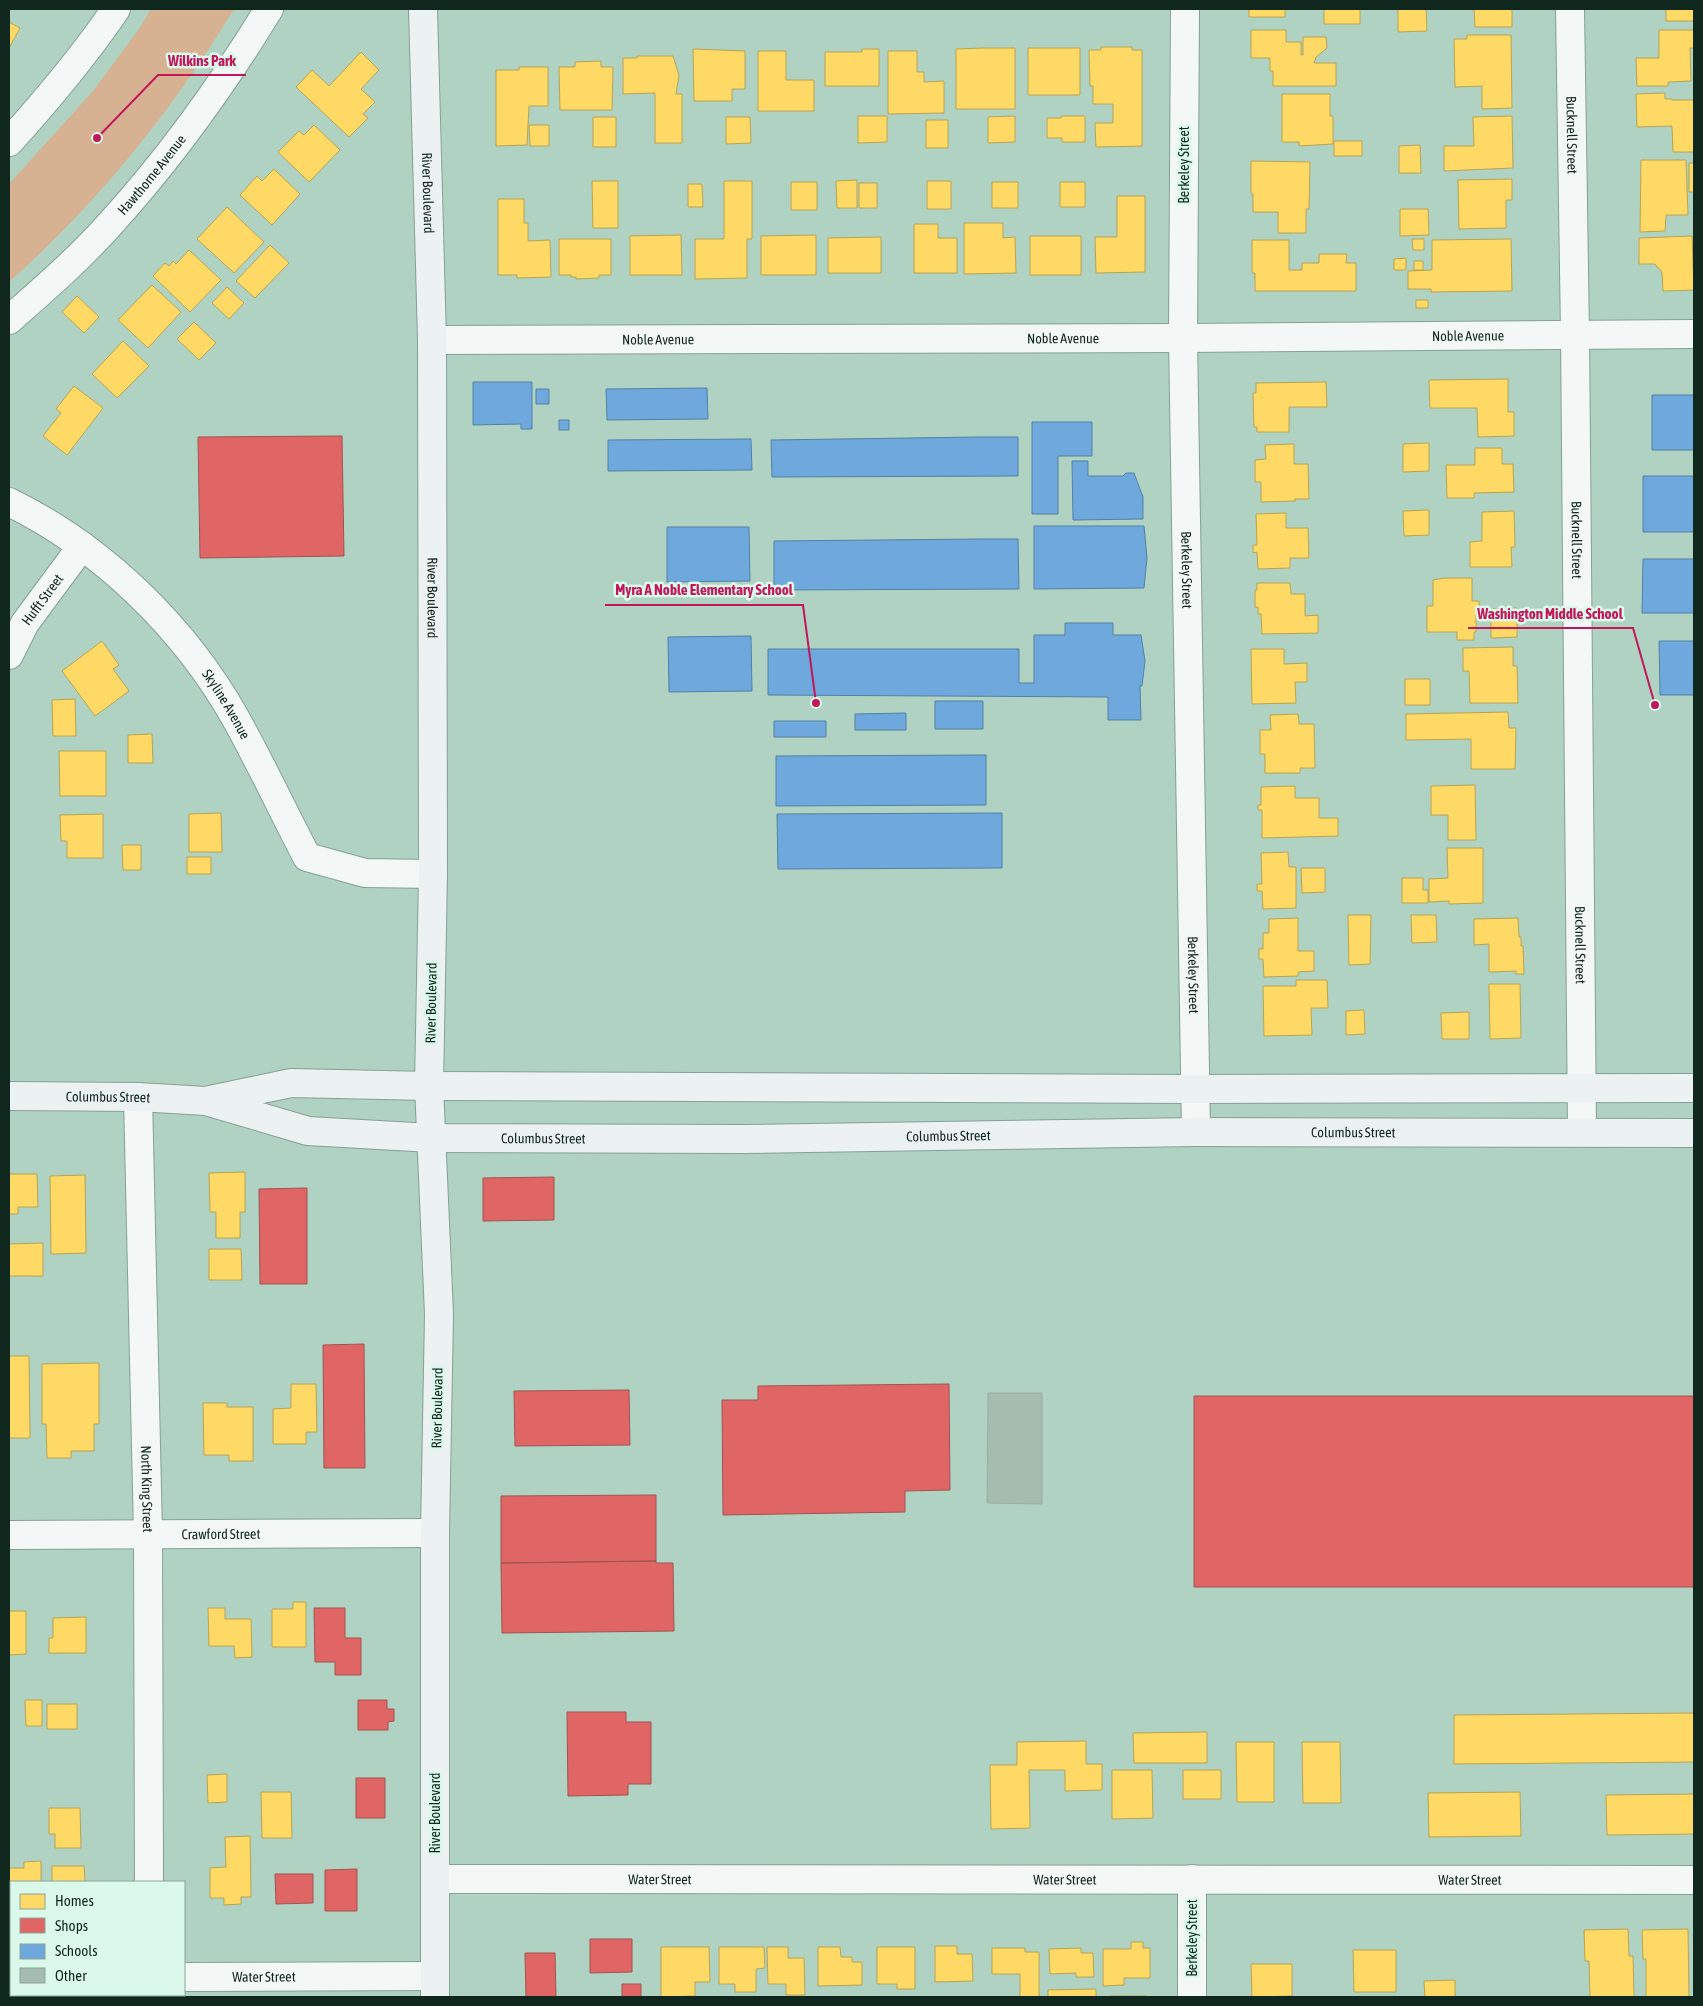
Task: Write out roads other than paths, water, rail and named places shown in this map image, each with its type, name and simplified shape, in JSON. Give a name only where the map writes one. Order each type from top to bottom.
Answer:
[{"type":"main road","name":"River Boulevard","points":[[423,9],[432,340],[433,874],[429,1086],[439,1314],[435,1533],[435,1987]]},
{"type":"main road","name":"Columbus Street","points":[[206,1101],[291,1083],[429,1086],[1195,1089],[1694,1088]]},
{"type":"main road","name":"Columbus Street","points":[[9,1096],[138,1097],[206,1101],[308,1131],[432,1138],[736,1139],[1196,1132],[1694,1133]]},
{"type":"street","points":[[9,142],[46,101],[93,43],[116,9]]},
{"type":"street","name":"Hawthorne Avenue","points":[[9,320],[64,271],[110,224],[144,185],[199,114],[270,9]]},
{"type":"street","name":"Berkeley Street","points":[[1185,9],[1183,338],[1196,1132]]},
{"type":"street","name":"Bucknell Street","points":[[1570,9],[1576,334],[1580,1088],[1582,1132]]},
{"type":"street","name":"Noble Avenue","points":[[432,340],[1183,338],[1694,334]]},
{"type":"street","name":"Skyline Avenue","points":[[9,502],[26,510],[82,546],[136,591],[175,632],[210,678],[235,718],[307,857],[365,873],[433,874]]},
{"type":"street","name":"Hufft Street","points":[[9,655],[24,623],[82,546]]},
{"type":"street","name":"North King Street","points":[[138,1097],[148,1534],[149,1881]]},
{"type":"street","name":"Crawford Street","points":[[9,1535],[435,1533]]},
{"type":"street","name":"Berkeley Street","points":[[1192,1879],[1192,1997]]},
{"type":"street","name":"Water Street","points":[[435,1880],[1694,1880]]},
{"type":"street","name":"Water Street","points":[[185,1977],[435,1987]]},
{"type":"place","name":"Wilkins Park","points":[[97,138]]},
{"type":"place","name":"Myra A Noble Elementary School","points":[[816,703]]},
{"type":"place","name":"Washington Middle School","points":[[1655,705]]}]
